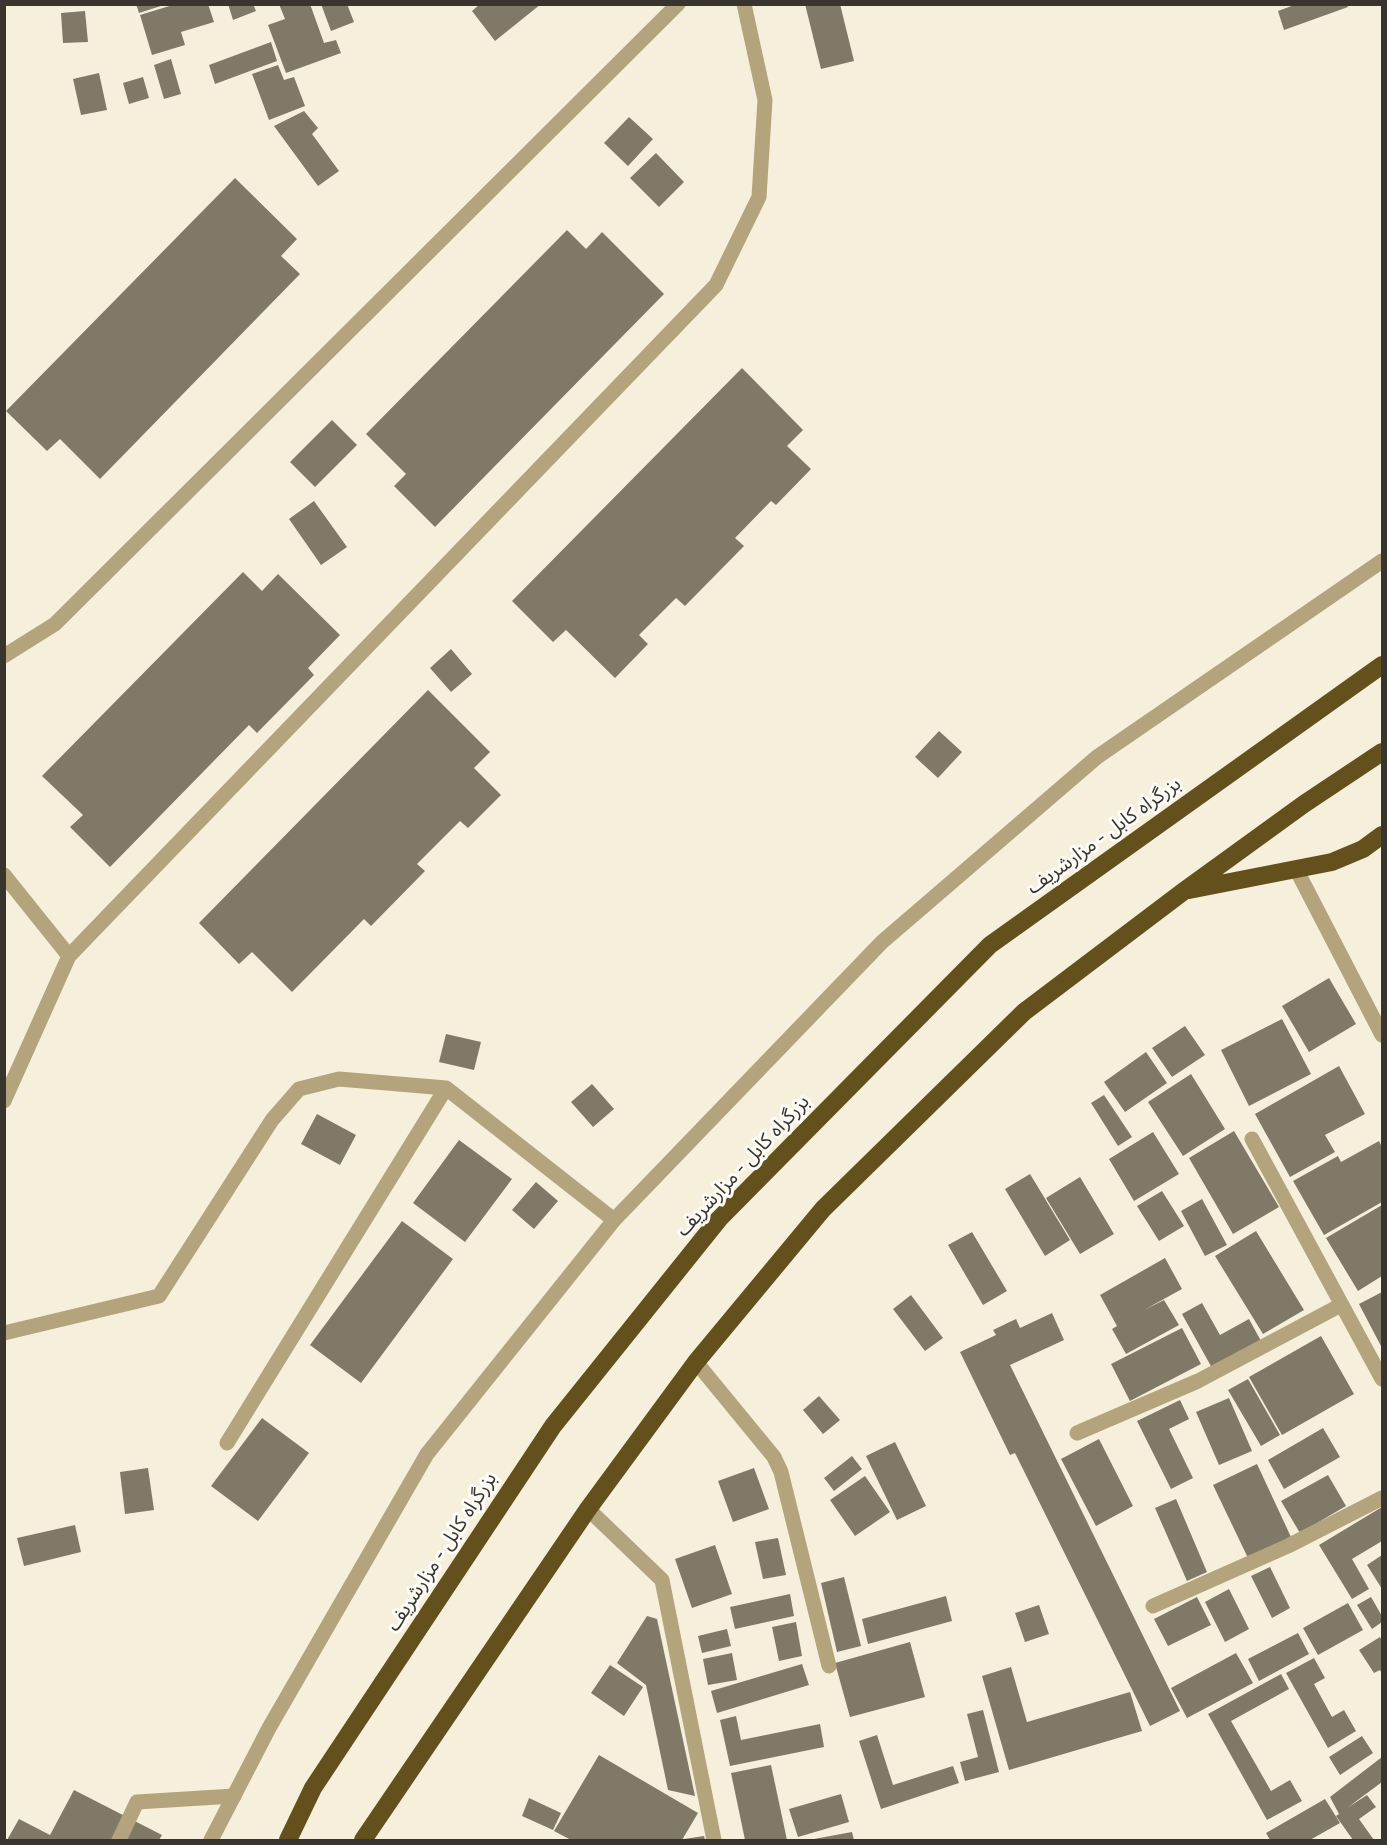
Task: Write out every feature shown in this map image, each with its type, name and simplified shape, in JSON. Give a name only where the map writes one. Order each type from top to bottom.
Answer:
[{"type":"highway","name":"بزرگراه کابل - مزارشریف","points":[[288,1840],[313,1788],[553,1426],[719,1219],[990,945],[1383,664]]},
{"type":"highway","points":[[363,1840],[588,1509],[696,1362],[823,1209],[1024,1012],[1304,804],[1383,752]]},
{"type":"highway","points":[[1184,891],[1332,862],[1362,849],[1383,835]]},
{"type":"street","points":[[4,656],[55,624],[678,4]]},
{"type":"street","points":[[4,1101],[69,956],[716,285],[759,197],[765,100],[744,4]]},
{"type":"street","points":[[212,1840],[268,1728],[427,1454],[614,1221],[900,926],[1097,757],[1383,561]]},
{"type":"street","points":[[1296,869],[1383,1035]]},
{"type":"street","points":[[4,875],[69,956]]},
{"type":"street","points":[[4,1333],[159,1296],[272,1120],[299,1089],[339,1079],[446,1088],[614,1221]]},
{"type":"street","points":[[226,1443],[446,1088]]},
{"type":"street","points":[[1252,1139],[1383,1379]]},
{"type":"street","points":[[1077,1433],[1198,1381],[1341,1305]]},
{"type":"street","points":[[696,1362],[774,1457],[781,1472],[829,1666]]},
{"type":"street","points":[[1153,1606],[1288,1546],[1383,1498]]},
{"type":"street","points":[[588,1509],[663,1580],[714,1840]]},
{"type":"street","points":[[119,1840],[137,1802],[234,1796]]},
{"type":"building","points":[[136,4],[164,4],[164,5],[139,13]]},
{"type":"building","points":[[176,4],[208,4],[214,22],[181,32],[185,45],[152,55],[140,15]]},
{"type":"building","points":[[228,4],[253,4],[256,11],[233,20]]},
{"type":"building","points":[[279,4],[310,4],[324,43],[336,40],[341,53],[286,73],[268,25],[285,19]]},
{"type":"building","points":[[321,4],[347,4],[354,22],[331,31]]},
{"type":"building","points":[[480,4],[541,4],[495,41],[472,11]]},
{"type":"building","points":[[805,4],[840,4],[854,61],[821,69]]},
{"type":"building","points":[[1297,4],[1347,4],[1348,7],[1284,30],[1278,11]]},
{"type":"building","points":[[85,11],[88,42],[63,43],[61,13]]},
{"type":"building","points":[[271,42],[277,61],[215,84],[209,65]]},
{"type":"building","points":[[171,59],[181,94],[164,99],[154,65]]},
{"type":"building","points":[[278,65],[284,80],[294,77],[305,106],[269,120],[252,74]]},
{"type":"building","points":[[99,73],[107,110],[81,115],[73,79]]},
{"type":"building","points":[[143,77],[149,98],[129,104],[123,83]]},
{"type":"building","points":[[304,111],[318,128],[312,134],[339,171],[318,186],[274,126]]},
{"type":"building","points":[[629,117],[653,139],[628,166],[604,143]]},
{"type":"building","points":[[656,153],[684,182],[659,207],[630,178]]},
{"type":"building","points":[[235,178],[297,239],[281,256],[300,274],[100,479],[60,439],[47,451],[6,411]]},
{"type":"building","points":[[567,230],[586,249],[602,232],[664,294],[435,527],[394,486],[406,474],[366,434]]},
{"type":"building","points":[[742,368],[803,430],[787,446],[811,469],[776,505],[771,501],[735,538],[744,546],[685,606],[676,598],[639,635],[648,644],[615,678],[566,630],[553,642],[512,601]]},
{"type":"building","points":[[332,420],[357,445],[315,487],[290,462]]},
{"type":"building","points":[[314,501],[347,547],[321,565],[289,519]]},
{"type":"building","points":[[243,572],[262,591],[278,574],[340,635],[308,668],[314,675],[257,733],[249,725],[110,867],[70,827],[83,815],[42,776]]},
{"type":"building","points":[[451,649],[472,674],[451,692],[430,668]]},
{"type":"building","points":[[428,690],[490,752],[474,768],[501,795],[468,828],[460,821],[417,864],[425,871],[371,926],[364,919],[292,992],[252,952],[239,964],[199,923]]},
{"type":"building","points":[[939,731],[962,752],[938,778],[915,757]]},
{"type":"building","points":[[1329,978],[1356,1024],[1309,1052],[1282,1006]]},
{"type":"building","points":[[1282,1019],[1311,1074],[1249,1106],[1221,1050]]},
{"type":"building","points":[[1185,1026],[1205,1055],[1172,1077],[1152,1048]]},
{"type":"building","points":[[446,1034],[481,1042],[474,1070],[439,1062]]},
{"type":"building","points":[[1146,1052],[1167,1083],[1125,1112],[1104,1082]]},
{"type":"building","points":[[1339,1066],[1365,1114],[1325,1135],[1335,1152],[1290,1177],[1255,1114]]},
{"type":"building","points":[[1191,1074],[1225,1129],[1183,1156],[1148,1102]]},
{"type":"building","points":[[592,1084],[614,1109],[593,1127],[571,1102]]},
{"type":"building","points":[[1104,1095],[1132,1137],[1118,1146],[1091,1103]]},
{"type":"building","points":[[317,1114],[356,1135],[340,1165],[301,1144]]},
{"type":"building","points":[[1234,1131],[1279,1207],[1233,1234],[1189,1158]]},
{"type":"building","points":[[1153,1132],[1179,1174],[1134,1201],[1109,1159]]},
{"type":"building","points":[[459,1140],[512,1179],[465,1242],[413,1203]]},
{"type":"building","points":[[1379,1141],[1382,1147],[1382,1202],[1324,1235],[1293,1181],[1338,1156],[1341,1162]]},
{"type":"building","points":[[1030,1174],[1070,1240],[1045,1256],[1005,1189]]},
{"type":"building","points":[[1080,1177],[1114,1234],[1080,1254],[1046,1198]]},
{"type":"building","points":[[536,1182],[558,1201],[534,1229],[512,1210]]},
{"type":"building","points":[[1162,1191],[1184,1226],[1159,1241],[1137,1206]]},
{"type":"building","points":[[1202,1199],[1227,1245],[1205,1256],[1181,1211]]},
{"type":"building","points":[[1382,1205],[1382,1276],[1358,1291],[1326,1238]]},
{"type":"building","points":[[402,1221],[453,1259],[361,1383],[310,1345]]},
{"type":"building","points":[[1256,1231],[1304,1310],[1263,1334],[1215,1256]]},
{"type":"building","points":[[972,1232],[1007,1291],[983,1305],[948,1245]]},
{"type":"building","points":[[1165,1258],[1182,1289],[1144,1310],[1164,1300],[1179,1325],[1126,1354],[1112,1329],[1117,1326],[1100,1295]]},
{"type":"building","points":[[1382,1292],[1382,1348],[1359,1304]]},
{"type":"building","points":[[911,1295],[943,1338],[925,1351],[893,1309]]},
{"type":"building","points":[[1202,1303],[1220,1335],[1249,1319],[1261,1341],[1212,1368],[1182,1314]]},
{"type":"building","points":[[1052,1313],[1064,1340],[1010,1365],[1180,1711],[1150,1726],[1015,1453],[1010,1455],[960,1352],[996,1335],[993,1330],[1016,1319],[1020,1328]]},
{"type":"building","points":[[1182,1328],[1201,1364],[1130,1401],[1111,1364]]},
{"type":"building","points":[[1321,1336],[1354,1394],[1282,1435],[1249,1377]]},
{"type":"building","points":[[1248,1379],[1280,1435],[1261,1446],[1228,1390]]},
{"type":"building","points":[[819,1396],[840,1420],[823,1434],[803,1410]]},
{"type":"building","points":[[1229,1398],[1252,1451],[1219,1465],[1196,1412]]},
{"type":"building","points":[[1180,1400],[1189,1419],[1169,1429],[1193,1478],[1171,1489],[1137,1421]]},
{"type":"building","points":[[262,1418],[309,1453],[258,1521],[211,1486]]},
{"type":"building","points":[[1323,1428],[1340,1457],[1284,1489],[1268,1460]]},
{"type":"building","points":[[1099,1439],[1133,1506],[1096,1526],[1061,1459]]},
{"type":"building","points":[[895,1442],[926,1506],[897,1520],[866,1456]]},
{"type":"building","points":[[852,1456],[862,1469],[834,1491],[824,1478]]},
{"type":"building","points":[[1257,1464],[1291,1537],[1248,1558],[1213,1485]]},
{"type":"building","points":[[148,1468],[154,1510],[125,1514],[120,1472]]},
{"type":"building","points":[[754,1468],[769,1509],[733,1522],[718,1481]]},
{"type":"building","points":[[1328,1475],[1346,1506],[1300,1533],[1281,1501]]},
{"type":"building","points":[[865,1476],[890,1512],[855,1536],[830,1500]]},
{"type":"building","points":[[1176,1499],[1207,1572],[1187,1581],[1155,1508]]},
{"type":"building","points":[[1382,1507],[1382,1541],[1352,1559],[1369,1589],[1352,1599],[1319,1545]]},
{"type":"building","points":[[75,1525],[81,1552],[24,1566],[17,1538]]},
{"type":"building","points":[[778,1538],[786,1575],[763,1579],[755,1542]]},
{"type":"building","points":[[715,1545],[732,1594],[692,1608],[675,1559]]},
{"type":"building","points":[[1382,1555],[1382,1589],[1367,1565]]},
{"type":"building","points":[[1270,1567],[1290,1608],[1272,1618],[1251,1576]]},
{"type":"building","points":[[844,1577],[861,1646],[837,1652],[821,1583]]},
{"type":"building","points":[[1229,1589],[1249,1629],[1225,1642],[1205,1602]]},
{"type":"building","points":[[790,1594],[794,1616],[735,1629],[730,1607]]},
{"type":"building","points":[[946,1596],[952,1621],[868,1644],[862,1619]]},
{"type":"building","points":[[1197,1597],[1211,1625],[1168,1646],[1154,1619]]},
{"type":"building","points":[[1371,1597],[1382,1616],[1382,1622],[1372,1629],[1357,1605]]},
{"type":"building","points":[[1348,1603],[1363,1630],[1318,1655],[1303,1628]]},
{"type":"building","points":[[1039,1605],[1049,1634],[1025,1642],[1015,1613]]},
{"type":"building","points":[[647,1616],[657,1619],[695,1796],[668,1790],[646,1685],[617,1663]]},
{"type":"building","points":[[796,1622],[802,1656],[779,1661],[772,1627]]},
{"type":"building","points":[[727,1629],[731,1646],[702,1653],[698,1636]]},
{"type":"building","points":[[1298,1633],[1309,1654],[1259,1681],[1248,1659]]},
{"type":"building","points":[[1380,1637],[1382,1674],[1380,1670],[1374,1673],[1359,1650]]},
{"type":"building","points":[[910,1642],[925,1697],[850,1717],[835,1663]]},
{"type":"building","points":[[732,1653],[737,1680],[708,1685],[703,1659]]},
{"type":"building","points":[[1236,1653],[1253,1683],[1187,1718],[1171,1688]]},
{"type":"building","points":[[1314,1658],[1325,1678],[1314,1684],[1332,1717],[1344,1710],[1356,1731],[1328,1748],[1286,1673]]},
{"type":"building","points":[[802,1664],[809,1685],[717,1713],[711,1691]]},
{"type":"building","points":[[610,1665],[643,1687],[624,1716],[591,1693]]},
{"type":"building","points":[[1011,1667],[1027,1722],[1130,1692],[1142,1731],[1009,1770],[982,1676]]},
{"type":"building","points":[[1281,1674],[1289,1689],[1231,1721],[1271,1791],[1290,1780],[1302,1801],[1267,1820],[1208,1714]]},
{"type":"building","points":[[983,1710],[999,1772],[965,1781],[960,1762],[978,1757],[967,1714]]},
{"type":"building","points":[[736,1716],[741,1740],[820,1724],[824,1747],[730,1766],[720,1720]]},
{"type":"building","points":[[877,1735],[893,1785],[953,1766],[959,1783],[881,1809],[859,1741]]},
{"type":"building","points":[[1362,1736],[1373,1753],[1340,1775],[1329,1757]]},
{"type":"building","points":[[599,1755],[698,1813],[682,1840],[571,1840],[554,1831]]},
{"type":"building","points":[[1382,1757],[1382,1782],[1347,1808],[1367,1795],[1376,1807],[1359,1819],[1374,1840],[1353,1840],[1336,1816],[1339,1814],[1330,1797]]},
{"type":"building","points":[[771,1765],[787,1840],[745,1840],[731,1773]]},
{"type":"building","points":[[74,1790],[162,1835],[159,1840],[7,1840],[19,1819],[50,1835]]},
{"type":"building","points":[[841,1794],[849,1822],[798,1837],[789,1809]]},
{"type":"building","points":[[529,1798],[561,1813],[553,1830],[522,1816]]},
{"type":"building","points":[[1325,1799],[1340,1823],[1310,1840],[1270,1840],[1266,1833]]},
{"type":"building","points":[[852,1832],[854,1840],[814,1840],[814,1839]]},
{"type":"building","points":[[704,1836],[705,1840],[684,1840],[684,1839]]}]
